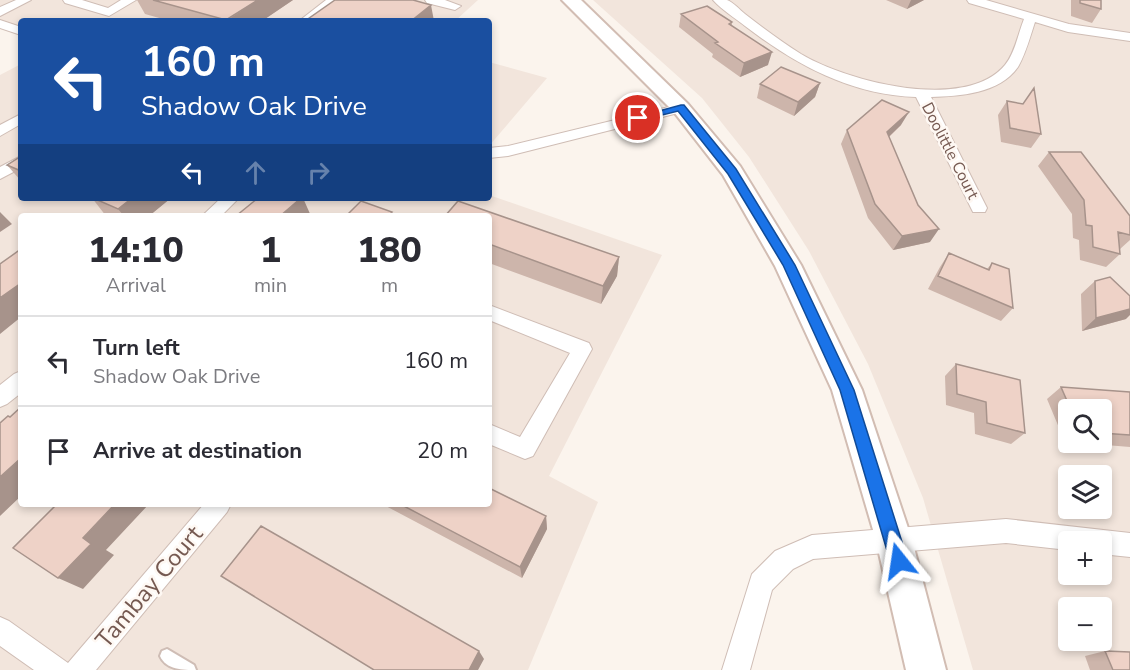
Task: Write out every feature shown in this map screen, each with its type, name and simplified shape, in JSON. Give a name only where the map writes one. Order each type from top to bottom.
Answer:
[{"type":"street","points":[[0,12],[25,0]]},
{"type":"street","points":[[69,0],[109,12],[130,0]]},
{"type":"street","points":[[308,18],[334,0]]},
{"type":"street","points":[[430,0],[454,6]]},
{"type":"street","points":[[571,0],[681,108],[732,171],[789,265],[847,390],[894,540],[926,670]]},
{"type":"street","points":[[719,0],[795,56],[821,70],[856,82],[901,93],[921,94],[967,90],[993,82],[1011,68],[1030,18]]},
{"type":"street","points":[[973,0],[1068,28],[1130,37]]},
{"type":"street","points":[[0,24],[18,30]]},
{"type":"street","name":"Doolittle Court","points":[[921,94],[979,208]]},
{"type":"street","points":[[492,153],[508,151],[681,108]]},
{"type":"street","points":[[0,130],[18,120]]},
{"type":"street","points":[[0,174],[18,163]]},
{"type":"street","points":[[214,213],[228,201]]},
{"type":"street","points":[[492,313],[582,350],[525,449],[492,435]]},
{"type":"street","points":[[0,398],[18,383]]},
{"type":"street","name":"Tambay Court","points":[[78,670],[216,507]]},
{"type":"street","points":[[736,670],[761,583],[784,560],[813,547],[1006,531],[1130,545]]},
{"type":"street","points":[[0,630],[57,670]]},
{"type":"lane","points":[[167,656],[189,670]]},
{"type":"shaded area","points":[[0,0],[478,0],[458,18],[18,18],[18,27],[0,21]]},
{"type":"shaded area","points":[[593,0],[1130,0],[1130,670],[973,670],[923,498],[868,364],[809,251],[749,157],[702,98]]},
{"type":"shaded area","points":[[492,63],[547,78],[492,142]]},
{"type":"shaded area","points":[[18,66],[18,201],[492,201],[492,196],[662,255],[549,476],[598,502],[528,670],[0,670],[0,75]]},
{"type":"building","points":[[153,0],[258,0],[229,18],[219,18]]},
{"type":"building","points":[[335,0],[413,0],[431,5],[415,18],[309,18]]},
{"type":"building","points":[[1080,0],[1101,0],[1101,9],[1080,3]]},
{"type":"building","points":[[707,6],[732,22],[729,24],[772,52],[744,63],[715,43],[718,42],[681,14]]},
{"type":"building","points":[[781,67],[820,83],[798,102],[760,84]]},
{"type":"building","points":[[1034,88],[1041,134],[1010,128],[1007,101],[1023,104]]},
{"type":"building","points":[[882,100],[909,112],[887,132],[918,205],[939,229],[902,236],[875,204],[847,130]]},
{"type":"building","points":[[1049,152],[1081,152],[1130,216],[1130,235],[1118,232],[1120,254],[1093,247],[1092,226],[1086,225],[1084,200]]},
{"type":"building","points":[[18,158],[18,170],[7,165]]},
{"type":"building","points":[[100,201],[128,201],[118,209]]},
{"type":"building","points":[[254,201],[298,201],[284,213],[240,213]]},
{"type":"building","points":[[361,201],[392,212],[391,213],[349,213]]},
{"type":"building","points":[[458,201],[619,257],[603,286],[492,245],[492,213],[448,213]]},
{"type":"building","points":[[18,251],[18,285],[0,298],[0,264]]},
{"type":"building","points":[[949,253],[989,270],[992,263],[1009,269],[1013,308],[938,276]]},
{"type":"building","points":[[1110,277],[1130,296],[1130,309],[1096,318],[1095,281]]},
{"type":"building","points":[[956,364],[1020,380],[1025,433],[987,423],[986,402],[957,394]]},
{"type":"building","points":[[1061,387],[1130,392],[1130,435],[1112,434],[1112,399],[1066,399]]},
{"type":"building","points":[[18,410],[18,461],[0,477],[0,423],[8,416],[10,417]]},
{"type":"building","points":[[492,489],[546,516],[520,567],[406,507],[492,507]]},
{"type":"building","points":[[54,507],[112,507],[83,538],[91,544],[58,578],[13,548]]},
{"type":"building","points":[[261,526],[479,651],[469,670],[374,670],[221,576]]},
{"type":"building","points":[[1105,651],[1130,652],[1130,670],[1113,670]]},
{"type":"route","points":[[638,118],[681,108],[732,171],[789,265],[847,390],[899,561]]}]
